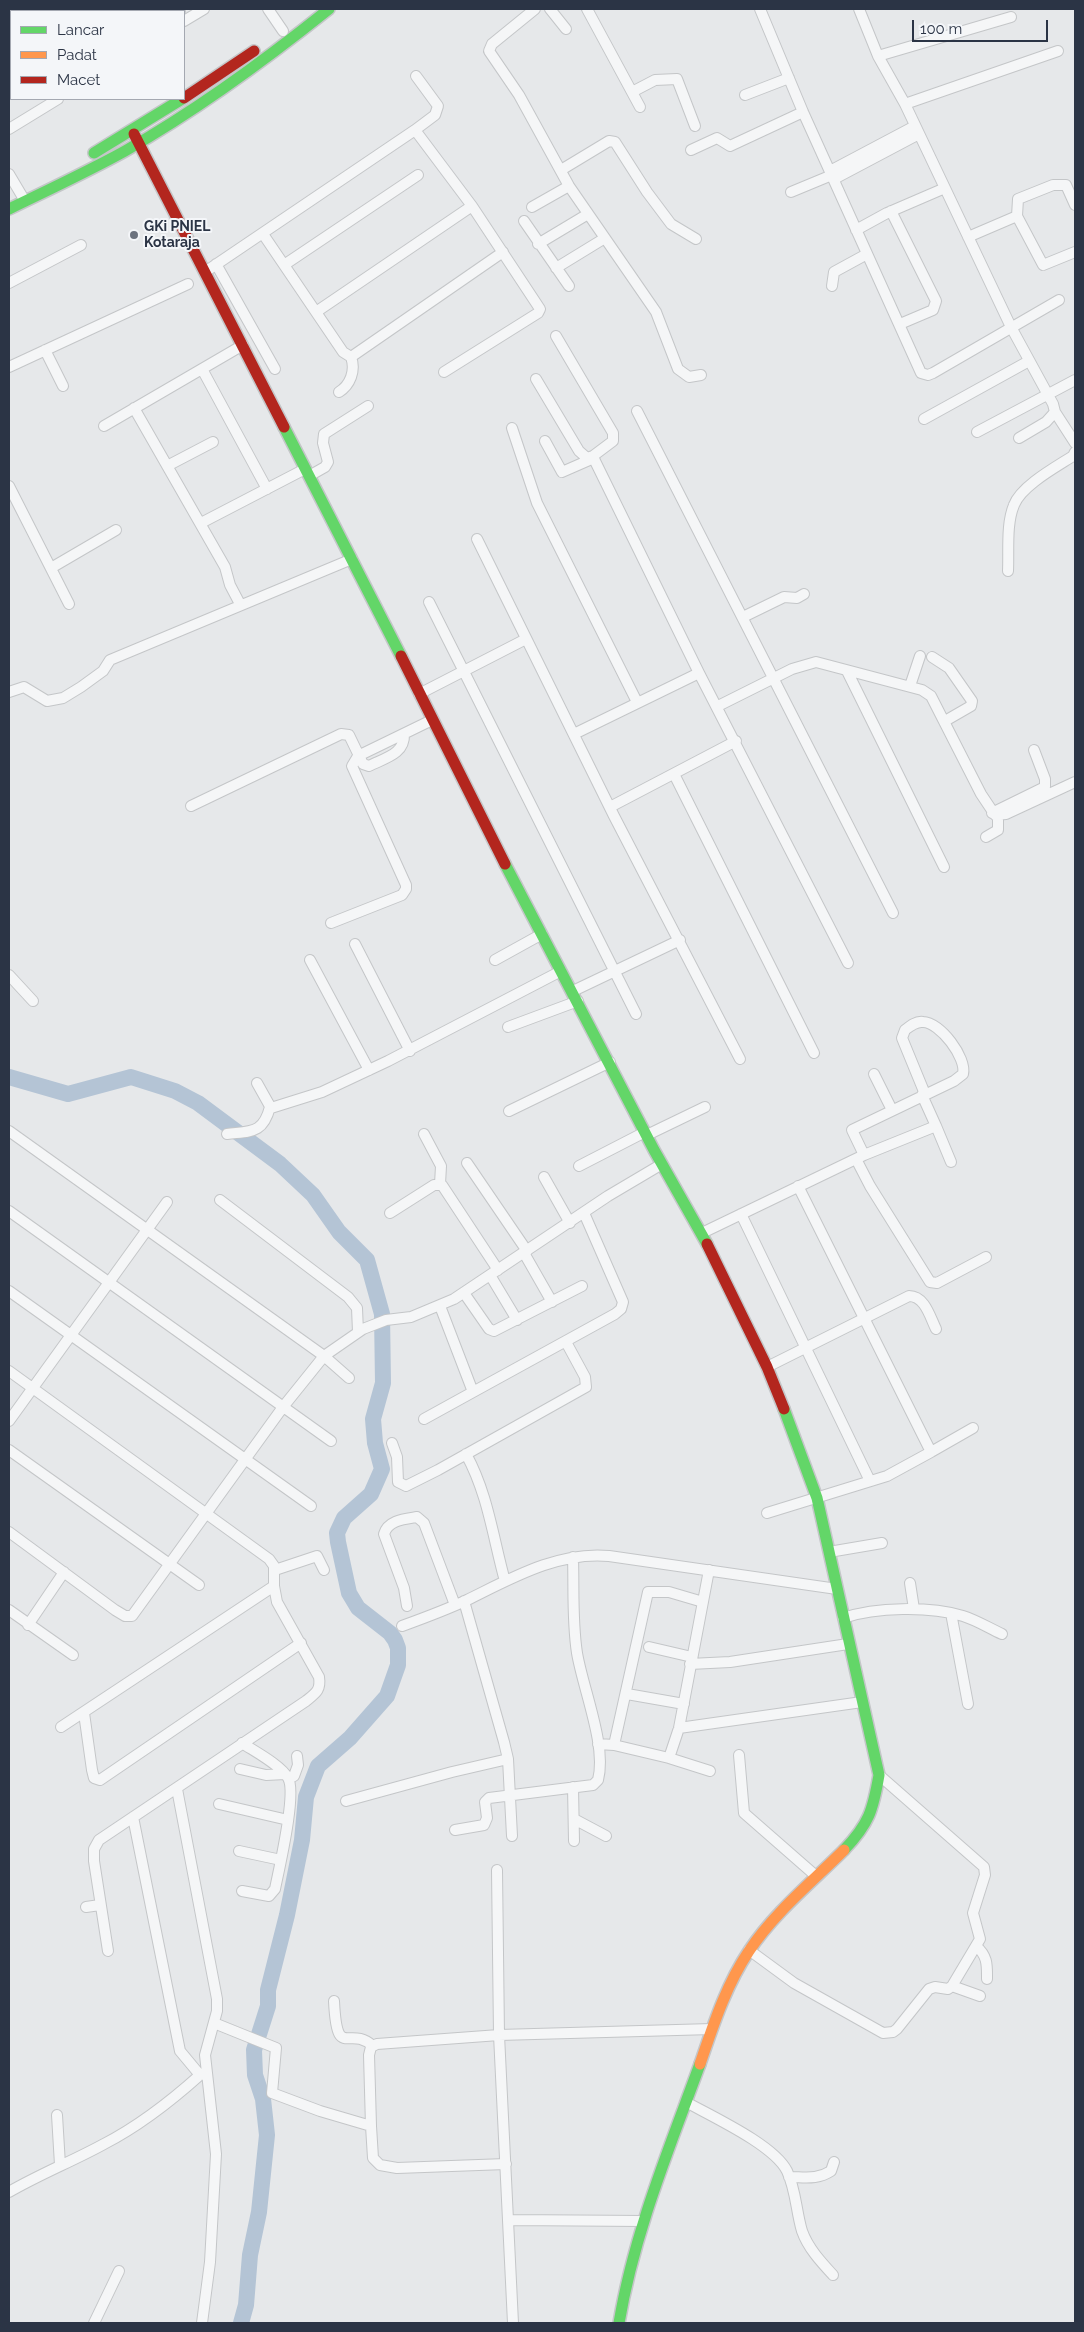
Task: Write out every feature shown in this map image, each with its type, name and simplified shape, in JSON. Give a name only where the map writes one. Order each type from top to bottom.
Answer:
[{"type":"main road","points":[[185,97],[275,36],[310,9]]},
{"type":"main road","points":[[17,196],[138,143],[177,119],[291,40],[329,9]]},
{"type":"main road","points":[[9,208],[17,196],[132,131],[180,100]]},
{"type":"main road","points":[[132,131],[352,558],[432,720],[561,971],[576,996],[662,1164],[702,1234],[767,1367],[798,1440],[817,1498],[848,1644],[879,1775],[877,1798],[860,1832],[816,1876],[749,1950],[729,1986],[643,2221],[626,2282],[619,2323]]},
{"type":"street","points":[[185,15],[204,9]]},
{"type":"street","points":[[268,9],[275,36]]},
{"type":"street","points":[[535,9],[492,44],[489,51],[519,95],[569,186],[656,312],[678,369],[689,377],[701,375]]},
{"type":"street","points":[[550,9],[566,30]]},
{"type":"street","points":[[587,9],[640,107]]},
{"type":"street","points":[[760,9],[803,112],[900,324],[915,362],[924,375],[933,373],[1059,300]]},
{"type":"street","points":[[859,9],[878,56],[905,104],[1011,327],[1055,412],[1075,443]]},
{"type":"street","points":[[878,56],[1011,17]]},
{"type":"street","points":[[905,104],[1058,51]]},
{"type":"street","points":[[205,272],[435,115],[438,106],[416,76]]},
{"type":"street","points":[[745,95],[789,78]]},
{"type":"street","points":[[632,92],[655,80],[677,79],[695,126]]},
{"type":"street","points":[[9,129],[54,100]]},
{"type":"street","points":[[691,150],[717,138],[730,146],[803,112]]},
{"type":"street","points":[[415,130],[472,206],[540,306],[540,311],[444,372]]},
{"type":"street","points":[[791,192],[832,175],[917,130]]},
{"type":"street","points":[[561,170],[609,141],[615,142],[647,192],[671,224],[696,239]]},
{"type":"street","points":[[9,174],[17,196]]},
{"type":"street","points":[[284,265],[418,175]]},
{"type":"street","points":[[1075,204],[1066,185],[1059,183],[1018,199],[1017,216],[1043,265],[1075,252]]},
{"type":"street","points":[[532,207],[569,186]]},
{"type":"street","points":[[856,230],[945,188]]},
{"type":"street","points":[[316,312],[472,206]]},
{"type":"street","points":[[891,212],[936,302],[933,310],[900,324]]},
{"type":"street","points":[[538,244],[588,214]]},
{"type":"street","points":[[968,237],[1017,216]]},
{"type":"street","points":[[524,221],[538,244],[569,286]]},
{"type":"street","points":[[263,234],[343,352],[351,357],[353,362],[351,378],[347,387],[339,392]]},
{"type":"street","points":[[556,268],[605,238]]},
{"type":"street","points":[[9,283],[81,245]]},
{"type":"street","points":[[351,357],[503,252]]},
{"type":"street","points":[[832,286],[834,272],[867,254]]},
{"type":"street","points":[[216,264],[275,369]]},
{"type":"street","points":[[9,368],[188,284]]},
{"type":"street","points":[[545,441],[562,472],[594,457],[613,441],[613,433],[556,336]]},
{"type":"street","points":[[104,426],[243,345]]},
{"type":"street","points":[[45,350],[63,386]]},
{"type":"street","points":[[924,419],[1029,361]]},
{"type":"street","points":[[202,368],[267,489]]},
{"type":"street","points":[[536,379],[579,451],[587,458],[594,457]]},
{"type":"street","points":[[977,432],[1075,380]]},
{"type":"street","points":[[201,522],[267,489],[325,467],[328,462],[323,442],[324,434],[368,406]]},
{"type":"street","points":[[134,408],[169,465],[225,566],[230,585],[240,604]]},
{"type":"street","points":[[637,411],[893,912]]},
{"type":"street","points":[[1019,438],[1046,422],[1055,412]]},
{"type":"street","points":[[512,428],[537,504],[636,702]]},
{"type":"street","points":[[169,465],[213,442]]},
{"type":"street","points":[[1008,571],[1009,532],[1013,506],[1024,490],[1073,456],[1075,452]]},
{"type":"street","points":[[594,457],[699,672],[848,963]]},
{"type":"street","points":[[9,486],[69,604]]},
{"type":"street","points":[[51,568],[116,530]]},
{"type":"street","points":[[477,539],[610,806],[740,1059]]},
{"type":"street","points":[[9,692],[24,687],[47,701],[62,698],[103,671],[110,660],[352,558]]},
{"type":"street","points":[[743,617],[784,597],[798,598],[804,594]]},
{"type":"street","points":[[429,602],[636,1014]]},
{"type":"street","points":[[419,694],[526,639]]},
{"type":"street","points":[[910,686],[920,656]]},
{"type":"street","points":[[932,657],[949,668],[972,701],[971,706],[967,709],[945,721]]},
{"type":"street","points":[[718,706],[792,669],[816,662],[922,690],[931,696],[995,814],[998,830],[986,837]]},
{"type":"street","points":[[847,671],[944,867]]},
{"type":"street","points":[[574,734],[699,672]]},
{"type":"street","points":[[191,806],[341,734],[349,735],[363,764],[369,766],[401,749],[404,742],[404,734],[432,720]]},
{"type":"street","points":[[610,806],[736,741]]},
{"type":"street","points":[[995,814],[1045,787],[1045,779],[1034,750]]},
{"type":"street","points":[[331,923],[402,895],[406,889],[406,885],[352,766],[358,756]]},
{"type":"street","points":[[674,774],[814,1053]]},
{"type":"street","points":[[995,814],[1075,782]]},
{"type":"street","points":[[496,960],[542,934]]},
{"type":"street","points":[[508,1028],[576,996],[614,970],[680,940]]},
{"type":"street","points":[[355,944],[410,1050]]},
{"type":"street","points":[[310,960],[369,1070]]},
{"type":"street","points":[[270,1107],[275,1108],[306,1098],[369,1070],[561,971]]},
{"type":"street","points":[[9,975],[33,1000]]},
{"type":"street","points":[[951,1162],[923,1094],[902,1038],[905,1030],[922,1022],[929,1023],[948,1037],[964,1071],[954,1081],[923,1094],[852,1130],[870,1186],[930,1282],[937,1283],[986,1257]]},
{"type":"street","points":[[509,1111],[610,1062]]},
{"type":"street","points":[[874,1074],[892,1110]]},
{"type":"street","points":[[227,1134],[257,1130],[265,1122],[270,1107],[257,1084]]},
{"type":"street","points":[[579,1166],[646,1133],[705,1108]]},
{"type":"street","points":[[702,1234],[860,1157],[936,1126]]},
{"type":"street","points":[[9,1131],[146,1231],[324,1356],[349,1378]]},
{"type":"street","points":[[424,1134],[441,1166],[440,1184],[452,1199],[494,1273],[517,1320]]},
{"type":"street","points":[[467,1163],[526,1252],[552,1302]]},
{"type":"street","points":[[9,1532],[115,1610],[129,1617],[135,1613],[283,1407],[324,1356],[360,1330],[386,1320],[410,1317],[440,1306],[464,1293],[608,1196],[662,1164]]},
{"type":"street","points":[[544,1177],[570,1223]]},
{"type":"street","points":[[390,1213],[434,1185],[440,1184]]},
{"type":"street","points":[[798,1186],[931,1452]]},
{"type":"street","points":[[220,1200],[348,1297],[357,1308],[360,1330]]},
{"type":"street","points":[[9,1421],[167,1202]]},
{"type":"street","points":[[9,1211],[331,1441]]},
{"type":"street","points":[[424,1419],[615,1314],[623,1305],[584,1213]]},
{"type":"street","points":[[741,1214],[870,1481]]},
{"type":"street","points":[[464,1293],[490,1331],[500,1330],[582,1286]]},
{"type":"street","points":[[9,1291],[311,1506]]},
{"type":"street","points":[[767,1367],[805,1346],[901,1299],[914,1296],[921,1300],[936,1329]]},
{"type":"street","points":[[440,1306],[473,1392]]},
{"type":"street","points":[[392,1443],[397,1457],[398,1482],[406,1486],[586,1387],[585,1377],[566,1342]]},
{"type":"street","points":[[9,1371],[269,1559],[275,1570],[274,1586],[277,1602],[319,1677],[320,1687],[317,1692],[177,1789],[99,1840],[94,1849],[100,1905],[108,1951]]},
{"type":"street","points":[[767,1513],[887,1476],[973,1428]]},
{"type":"street","points":[[9,1450],[199,1585]]},
{"type":"street","points":[[466,1454],[479,1482],[487,1507],[505,1581]]},
{"type":"street","points":[[407,1606],[404,1588],[384,1534],[386,1528],[399,1520],[418,1517],[424,1523],[460,1603],[494,1702],[508,1759],[512,1836]]},
{"type":"street","points":[[829,1552],[882,1543]]},
{"type":"street","points":[[402,1626],[460,1603],[505,1581],[558,1560],[573,1557],[600,1555],[837,1590]]},
{"type":"street","points":[[275,1570],[317,1556],[324,1570]]},
{"type":"street","points":[[455,1830],[484,1824],[487,1818],[486,1800],[593,1784],[598,1780],[601,1762],[576,1646],[573,1557]]},
{"type":"street","points":[[669,1758],[679,1728],[709,1570]]},
{"type":"street","points":[[28,1625],[64,1572]]},
{"type":"street","points":[[910,1584],[914,1609]]},
{"type":"street","points":[[61,1727],[274,1586]]},
{"type":"street","points":[[614,1745],[648,1592],[669,1592],[703,1602]]},
{"type":"street","points":[[843,1618],[873,1612],[914,1609],[969,1618],[1002,1634]]},
{"type":"street","points":[[9,1610],[73,1655]]},
{"type":"street","points":[[952,1614],[968,1704]]},
{"type":"street","points":[[84,1713],[92,1770],[94,1778],[100,1780],[301,1644]]},
{"type":"street","points":[[649,1647],[691,1661],[730,1662],[848,1644]]},
{"type":"street","points":[[626,1694],[684,1704]]},
{"type":"street","points":[[679,1728],[862,1702]]},
{"type":"street","points":[[242,1743],[287,1776]]},
{"type":"street","points":[[598,1744],[614,1745],[669,1758],[710,1771]]},
{"type":"street","points":[[739,1754],[744,1813],[816,1876]]},
{"type":"street","points":[[240,1768],[266,1774],[294,1776],[297,1770],[297,1756]]},
{"type":"street","points":[[346,1801],[508,1759]]},
{"type":"street","points":[[749,1950],[794,1983],[883,2033],[893,2032],[897,2029],[929,1989],[936,1987],[948,1989],[952,1986],[980,1939],[973,1913],[985,1876],[984,1867],[879,1775]]},
{"type":"street","points":[[242,1892],[271,1895],[275,1889],[288,1820],[287,1776]]},
{"type":"street","points":[[573,1787],[574,1841]]},
{"type":"street","points":[[177,1789],[216,1982],[217,2011],[208,2039],[204,2074],[216,2154],[210,2262],[202,2323]]},
{"type":"street","points":[[219,1804],[288,1820]]},
{"type":"street","points":[[133,1817],[180,2050],[204,2074]]},
{"type":"street","points":[[574,1819],[606,1836]]},
{"type":"street","points":[[239,1851],[280,1860]]},
{"type":"street","points":[[497,1870],[499,2035],[513,2323]]},
{"type":"street","points":[[86,1907],[100,1905]]},
{"type":"street","points":[[976,1946],[984,1953],[987,1961],[987,1979]]},
{"type":"street","points":[[952,1986],[980,1996]]},
{"type":"street","points":[[334,2002],[336,2028],[339,2035],[345,2039],[364,2040],[373,2046]]},
{"type":"street","points":[[214,2023],[276,2048],[272,2093],[320,2112],[370,2126]]},
{"type":"street","points":[[506,2164],[388,2167],[380,2165],[373,2158],[370,2126],[369,2050],[373,2046],[388,2042],[499,2035],[712,2029]]},
{"type":"street","points":[[9,2191],[104,2145],[134,2127],[204,2074]]},
{"type":"street","points":[[686,2102],[750,2138],[776,2156],[789,2177],[807,2243],[833,2275]]},
{"type":"street","points":[[57,2115],[60,2165]]},
{"type":"street","points":[[789,2177],[815,2178],[824,2176],[831,2171],[834,2162]]},
{"type":"street","points":[[508,2220],[643,2221]]},
{"type":"street","points":[[94,2323],[119,2271]]},
{"type":"waterway","points":[[9,1077],[68,1094],[131,1077],[175,1091],[198,1103],[280,1164],[313,1195],[339,1232],[367,1260],[382,1314],[383,1383],[373,1419],[375,1443],[382,1469],[371,1494],[344,1518],[337,1533],[349,1593],[358,1608],[390,1633],[395,1640],[398,1648],[398,1665],[387,1696],[350,1738],[318,1766],[306,1797],[302,1840],[287,1915],[268,1990],[268,2006],[254,2050],[255,2075],[263,2099],[267,2135],[259,2212],[250,2255],[246,2305],[241,2323]]},
{"type":"traffic: fast","points":[[9,209],[111,159],[178,119],[255,66],[329,9]]},
{"type":"traffic: fast","points":[[94,153],[180,100]]},
{"type":"traffic: fast","points":[[284,427],[401,656]]},
{"type":"traffic: fast","points":[[505,864],[654,1150],[707,1244]]},
{"type":"traffic: fast","points":[[784,1409],[817,1498],[879,1775],[875,1798],[869,1816],[844,1850]]},
{"type":"traffic: fast","points":[[619,2323],[643,2224],[700,2064]]},
{"type":"traffic: slow","points":[[700,2064],[733,1978],[749,1951],[781,1911],[844,1850]]},
{"type":"traffic: jam","points":[[185,97],[254,51]]},
{"type":"traffic: jam","points":[[134,134],[284,427]]},
{"type":"traffic: jam","points":[[401,656],[505,864]]},
{"type":"traffic: jam","points":[[707,1244],[767,1367],[784,1409]]},
{"type":"place","name":"GKi PNIEL Kotaraja","points":[[134,235]]}]
